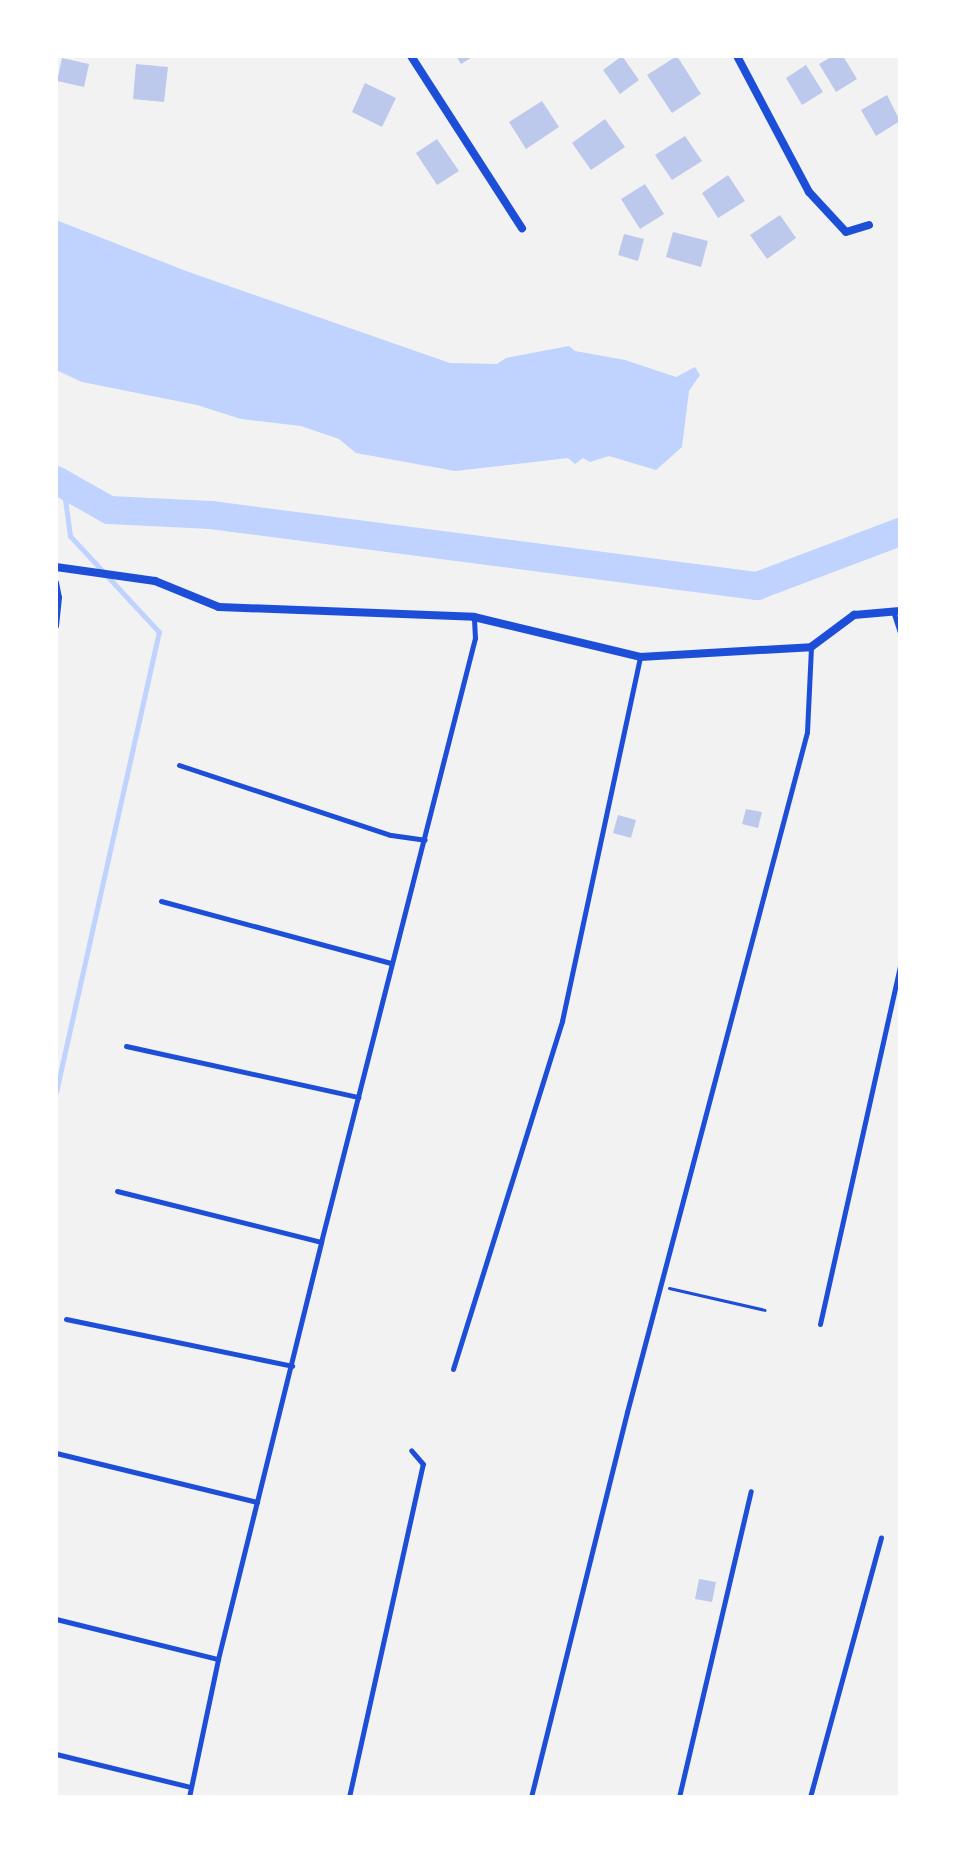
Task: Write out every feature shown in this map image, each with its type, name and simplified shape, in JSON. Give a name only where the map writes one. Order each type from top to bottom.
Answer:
[{"type":"street","points":[[411,56],[522,228]]},
{"type":"street","points":[[737,56],[809,192],[846,232],[869,225]]},
{"type":"street","points":[[56,567],[155,581],[219,607],[474,617],[640,657],[811,647],[854,615],[897,613]]},
{"type":"lane","points":[[56,582],[59,597],[56,626]]},
{"type":"lane","points":[[897,613],[900,632]]},
{"type":"lane","points":[[189,1797],[218,1659],[390,963],[425,840],[475,638],[474,617]]},
{"type":"lane","points":[[531,1797],[807,732],[811,647]]},
{"type":"lane","points":[[453,1369],[562,1021],[640,657]]},
{"type":"lane","points":[[179,765],[391,835],[425,840]]},
{"type":"lane","points":[[161,901],[390,963]]},
{"type":"lane","points":[[820,1324],[900,965]]},
{"type":"lane","points":[[126,1046],[358,1097]]},
{"type":"lane","points":[[117,1191],[321,1242]]},
{"type":"lane","points":[[66,1319],[292,1366]]},
{"type":"lane","points":[[349,1797],[423,1464],[411,1450]]},
{"type":"lane","points":[[56,1453],[257,1502]]},
{"type":"lane","points":[[679,1797],[751,1491]]},
{"type":"lane","points":[[810,1797],[881,1538]]},
{"type":"lane","points":[[56,1619],[218,1659]]},
{"type":"lane","points":[[56,1754],[190,1787]]},
{"type":"path","points":[[662,1286],[765,1310]]},
{"type":"water","points":[[56,220],[186,271],[450,363],[497,364],[506,358],[569,346],[575,351],[625,360],[676,377],[695,367],[700,375],[689,391],[682,447],[656,470],[609,456],[590,462],[583,458],[575,464],[568,458],[455,471],[356,453],[339,439],[301,426],[241,419],[197,405],[82,382],[56,370]]},
{"type":"building","points":[[456,56],[474,56],[461,64]]},
{"type":"building","points":[[622,56],[639,80],[620,94],[603,70]]},
{"type":"building","points":[[677,56],[701,94],[672,113],[647,75]]},
{"type":"building","points":[[833,56],[843,56],[857,79],[836,92],[819,64]]},
{"type":"building","points":[[62,58],[89,64],[84,87],[57,81]]},
{"type":"building","points":[[136,64],[168,67],[164,102],[133,99]]},
{"type":"building","points":[[806,65],[823,92],[802,105],[786,78]]},
{"type":"building","points":[[365,83],[396,98],[382,127],[352,112]]},
{"type":"building","points":[[887,95],[900,121],[876,136],[861,110]]},
{"type":"building","points":[[542,101],[559,127],[526,149],[509,122]]},
{"type":"building","points":[[605,119],[625,147],[591,170],[572,143]]},
{"type":"building","points":[[685,136],[702,161],[672,180],[655,155]]},
{"type":"building","points":[[437,139],[459,171],[437,185],[416,153]]},
{"type":"building","points":[[728,175],[745,201],[718,218],[702,193]]},
{"type":"building","points":[[645,184],[664,214],[640,229],[621,199]]},
{"type":"building","points":[[780,215],[796,238],[767,259],[750,235]]},
{"type":"building","points":[[673,232],[708,241],[701,267],[666,257]]},
{"type":"building","points":[[624,234],[644,239],[638,261],[618,255]]},
{"type":"building","points":[[746,809],[762,812],[758,828],[742,824]]},
{"type":"building","points":[[618,815],[636,820],[631,838],[613,833]]},
{"type":"building","points":[[699,1579],[716,1582],[712,1602],[695,1599]]},
{"type":"waterway","points":[[56,480],[109,510],[211,515],[757,586],[900,532]]},
{"type":"waterway","points":[[56,1092],[159,632],[70,536],[63,484]]}]
